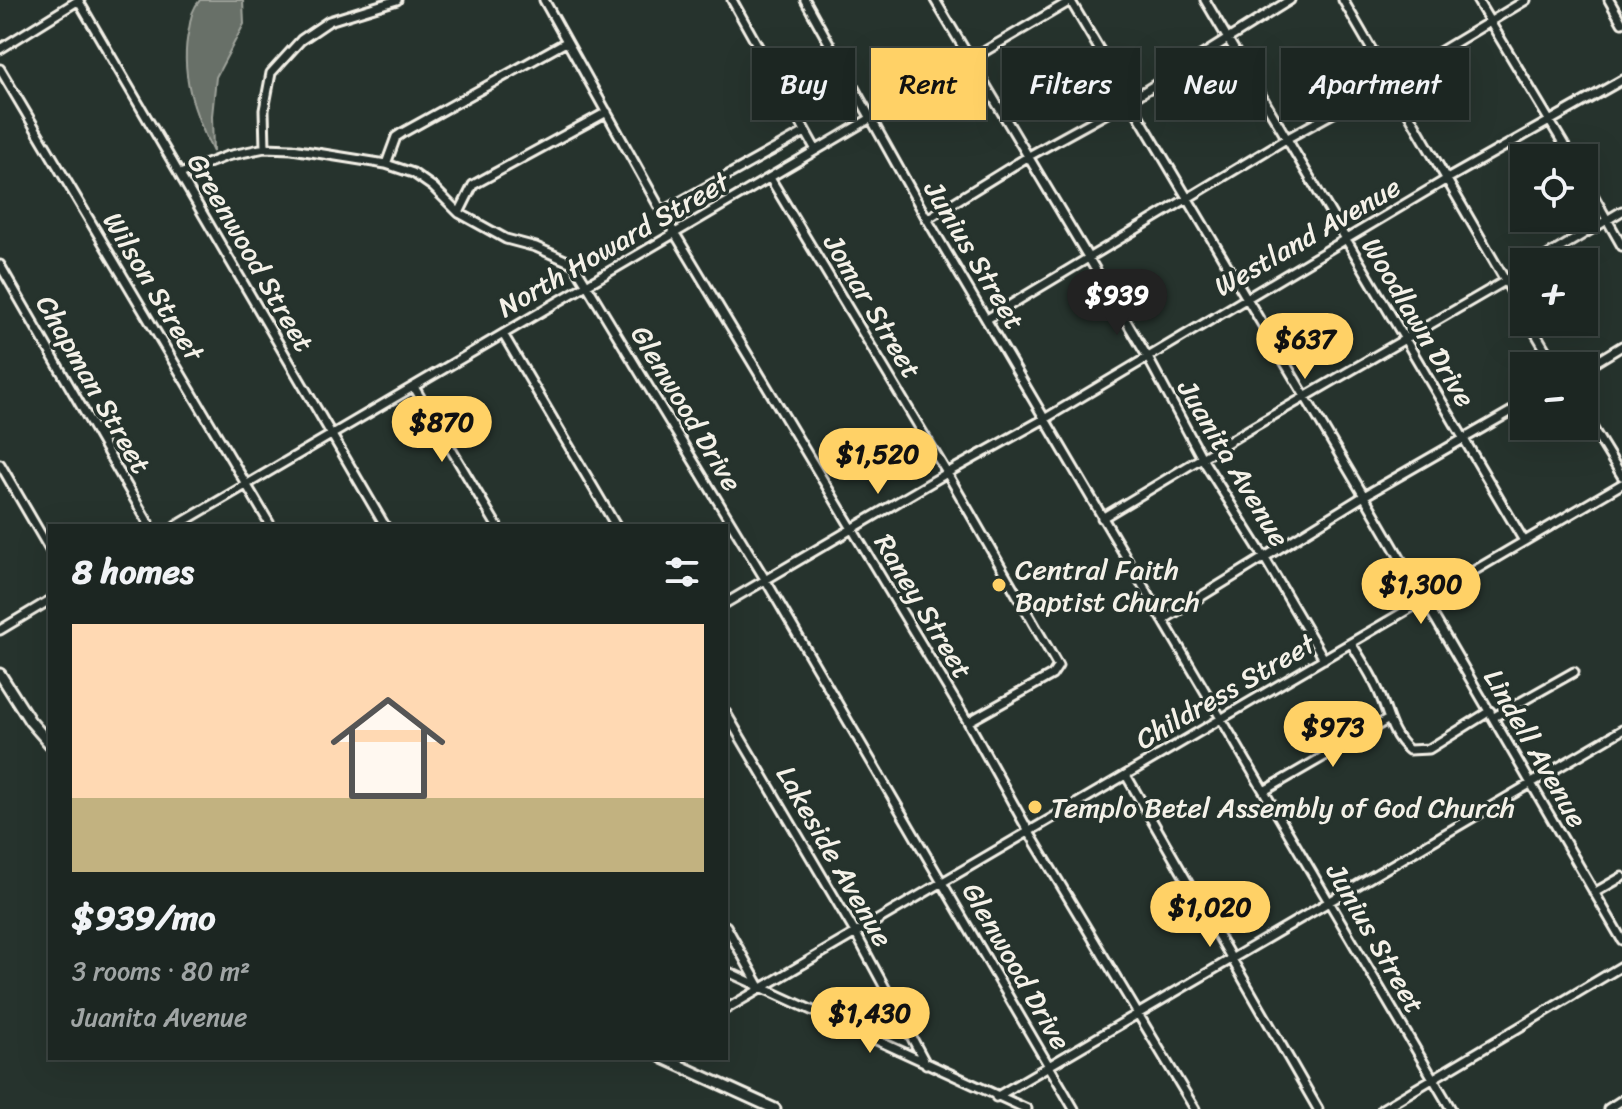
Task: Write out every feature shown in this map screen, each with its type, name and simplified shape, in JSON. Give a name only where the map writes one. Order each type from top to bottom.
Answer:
[{"type":"main road","points":[[0,674],[30,721],[48,742]]},
{"type":"main road","points":[[678,1061],[775,1109]]},
{"type":"street","points":[[0,49],[79,0]]},
{"type":"street","name":"Greenwood Street","points":[[79,0],[384,524]]},
{"type":"street","points":[[265,148],[264,110],[271,73],[301,40],[329,21],[378,2],[397,0]]},
{"type":"street","name":"Raney Street","points":[[544,0],[662,212],[968,722],[1029,832],[1195,1109]]},
{"type":"street","points":[[732,0],[816,150]]},
{"type":"street","name":"Junius Street","points":[[805,0],[927,219],[1451,1109]]},
{"type":"street","name":"Juanita Avenue","points":[[935,0],[964,48]]},
{"type":"street","name":"North Howard Street","points":[[986,50],[1071,0]]},
{"type":"street","name":"Lindell Avenue","points":[[1071,0],[1099,48]]},
{"type":"street","name":"Woodlawn Drive","points":[[1205,0],[1524,541]]},
{"type":"street","points":[[1140,94],[1290,0]]},
{"type":"street","points":[[1343,0],[1369,48]]},
{"type":"street","points":[[1477,0],[1564,144]]},
{"type":"street","points":[[1446,48],[1526,0]]},
{"type":"street","points":[[1609,0],[1622,23]]},
{"type":"street","points":[[386,164],[396,137],[566,42]]},
{"type":"street","name":"Wilson Street","points":[[0,69],[270,524]]},
{"type":"street","name":"Westland Avenue","points":[[728,602],[1046,418],[1447,179],[1622,80]]},
{"type":"street","name":"Juanita Avenue","points":[[986,84],[1147,356],[1203,460],[1324,659]]},
{"type":"street","points":[[459,213],[473,185],[607,112]]},
{"type":"street","name":"North Howard Street","points":[[179,524],[870,118]]},
{"type":"street","name":"Lindell Avenue","points":[[1140,119],[1364,496],[1622,940]]},
{"type":"street","points":[[927,219],[1094,120]]},
{"type":"street","points":[[987,319],[1321,120]]},
{"type":"street","points":[[1411,120],[1510,289]]},
{"type":"street","points":[[662,212],[805,132]]},
{"type":"street","name":"Glenwood Drive","points":[[180,174],[227,156],[265,148],[292,149],[386,164],[413,173],[433,187],[459,213],[506,239],[536,247],[574,264],[765,579],[1074,1109]]},
{"type":"street","name":"Jomar Street","points":[[770,178],[947,473],[1058,666],[1052,675],[968,722]]},
{"type":"street","points":[[1598,204],[1622,246]]},
{"type":"street","points":[[1560,248],[1622,211]]},
{"type":"street","name":"Chapman Street","points":[[0,265],[149,524]]},
{"type":"street","points":[[1102,518],[1510,278]]},
{"type":"street","points":[[503,334],[615,524]]},
{"type":"street","points":[[1598,361],[1622,346]]},
{"type":"street","points":[[414,387],[496,524]]},
{"type":"street","points":[[1163,620],[1364,496],[1510,412]]},
{"type":"street","points":[[1598,437],[1622,476]]},
{"type":"street","points":[[0,464],[48,547]]},
{"type":"street","name":"Childress Street","points":[[728,1008],[1622,484]]},
{"type":"street","points":[[0,630],[48,601]]},
{"type":"street","points":[[1351,643],[1378,690],[1387,720],[1400,743],[1409,750],[1429,749],[1574,672]]},
{"type":"street","name":"Lakeside Avenue","points":[[728,716],[856,934],[926,1064]]},
{"type":"street","points":[[1264,791],[1387,720]]},
{"type":"street","points":[[996,1097],[1622,730]]},
{"type":"street","points":[[1126,775],[1318,1109]]},
{"type":"street","points":[[1594,893],[1622,877]]},
{"type":"street","points":[[728,930],[762,989]]},
{"type":"street","points":[[1382,1109],[1622,966]]},
{"type":"street","points":[[728,972],[1027,1109]]},
{"type":"street","points":[[1608,1109],[1622,1100]]},
{"type":"shaded area","points":[[200,0],[243,0],[244,24],[216,77],[212,116],[213,152],[194,107],[187,76],[186,45],[194,10]]},
{"type":"place","name":"Central Faith Baptist Church","points":[[999,585]]},
{"type":"place","name":"Templo Betel Assembly of God Church","points":[[1035,807]]}]
